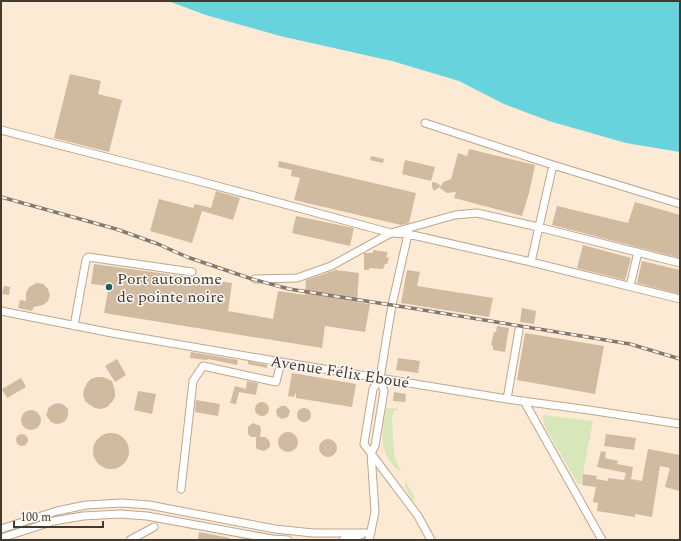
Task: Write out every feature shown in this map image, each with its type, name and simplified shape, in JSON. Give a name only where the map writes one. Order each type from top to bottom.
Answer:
[{"type":"street","points":[[425,123],[553,165],[680,204]]},
{"type":"street","points":[[1,130],[391,233],[408,234],[531,262],[680,299]]},
{"type":"street","points":[[531,262],[553,165]]},
{"type":"street","points":[[255,279],[297,278],[331,266],[391,233],[455,215],[477,213],[680,263]]},
{"type":"street","points":[[370,536],[375,512],[371,452],[375,446],[384,391],[380,378],[392,305],[408,234]]},
{"type":"street","points":[[630,286],[638,252]]},
{"type":"street","points":[[74,326],[86,260],[88,257],[192,272]]},
{"type":"street","name":"Avenue Félix Eboué","points":[[1,311],[74,326],[281,362],[507,399],[680,424]]},
{"type":"street","points":[[507,399],[519,330]]},
{"type":"street","points":[[181,489],[193,381],[203,366],[276,382],[281,362]]},
{"type":"street","points":[[380,378],[372,389],[364,444],[418,516],[431,540]]},
{"type":"street","points":[[524,401],[602,540]]},
{"type":"street","points":[[1,528],[57,511],[86,505],[122,503],[149,505],[275,528],[313,533],[370,536]]},
{"type":"street","points":[[1,538],[54,521],[83,516],[120,514],[147,516],[272,539],[288,540]]},
{"type":"street","points":[[130,540],[154,526]]},
{"type":"street","points":[[343,540],[370,536]]},
{"type":"green space","points":[[386,408],[399,409],[394,411],[392,417],[394,455],[401,472],[388,458],[383,443],[383,426]]},
{"type":"green space","points":[[544,415],[593,421],[581,484],[578,484],[544,425]]},
{"type":"green space","points":[[405,480],[415,498],[412,500],[405,487]]},
{"type":"water","points":[[168,1],[680,1],[680,152],[626,143],[549,121],[504,104],[459,81],[392,61],[280,36],[206,15]]},
{"type":"building","points":[[70,74],[101,81],[98,94],[122,100],[109,152],[54,138]]},
{"type":"building","points":[[469,149],[535,165],[522,216],[454,198],[456,192],[447,193],[440,188],[443,182],[451,179],[458,153],[467,156]]},
{"type":"building","points":[[371,156],[384,159],[383,163],[370,160]]},
{"type":"building","points":[[405,160],[435,167],[431,181],[402,174]]},
{"type":"building","points":[[279,161],[416,193],[409,223],[401,225],[294,200],[300,178],[291,176],[292,170],[278,167]]},
{"type":"building","points":[[432,182],[437,183],[441,186],[434,191]]},
{"type":"building","points":[[216,191],[240,198],[233,220],[202,211],[192,243],[150,231],[159,199],[193,208],[195,204],[211,208]]},
{"type":"building","points":[[635,202],[680,215],[680,258],[552,225],[557,206],[628,223]]},
{"type":"building","points":[[296,216],[354,228],[350,246],[292,233]]},
{"type":"building","points":[[583,245],[631,258],[625,280],[577,268]]},
{"type":"building","points":[[373,250],[388,252],[386,257],[389,258],[387,264],[385,264],[383,269],[369,268],[369,270],[364,270],[364,253],[373,253]]},
{"type":"building","points":[[642,261],[680,270],[680,294],[637,283]]},
{"type":"building","points":[[94,264],[232,283],[228,311],[273,319],[278,291],[305,295],[306,280],[336,270],[359,273],[357,302],[370,304],[365,332],[325,326],[322,348],[104,313],[109,286],[91,284]]},
{"type":"building","points":[[407,270],[420,272],[417,286],[493,298],[489,317],[401,303]]},
{"type":"building","points":[[37,283],[43,284],[48,289],[50,295],[48,301],[43,305],[34,307],[32,311],[18,308],[20,300],[26,301],[26,293],[29,287]]},
{"type":"building","points":[[4,286],[10,287],[9,295],[2,294]]},
{"type":"building","points":[[522,308],[536,311],[534,324],[520,322]]},
{"type":"building","points":[[497,326],[509,328],[505,352],[493,350],[493,346],[491,345]]},
{"type":"building","points":[[525,333],[604,346],[595,394],[517,380]]},
{"type":"building","points":[[191,352],[238,360],[237,365],[208,359],[190,358]]},
{"type":"building","points":[[398,358],[420,361],[418,373],[396,370]]},
{"type":"building","points":[[117,359],[126,375],[115,382],[105,366]]},
{"type":"building","points":[[248,361],[267,365],[267,368],[248,364]]},
{"type":"building","points":[[292,373],[356,384],[352,407],[296,398],[296,392],[294,397],[288,396]]},
{"type":"building","points":[[103,377],[112,381],[115,391],[115,397],[112,402],[107,407],[101,409],[90,405],[85,401],[83,395],[87,383],[91,379]]},
{"type":"building","points":[[21,378],[26,387],[7,398],[2,389]]},
{"type":"building","points":[[247,381],[258,383],[256,395],[239,392],[236,404],[230,403],[235,386],[246,389]]},
{"type":"building","points":[[138,391],[156,394],[152,414],[134,410]]},
{"type":"building","points":[[394,392],[406,394],[405,402],[393,401]]},
{"type":"building","points":[[196,400],[220,404],[218,416],[195,412]]},
{"type":"building","points":[[262,402],[267,404],[269,409],[267,414],[262,416],[257,414],[255,409],[257,404]]},
{"type":"building","points":[[59,403],[68,409],[68,415],[66,420],[62,423],[56,424],[51,422],[46,415],[49,407]]},
{"type":"building","points":[[281,406],[286,406],[290,411],[288,417],[282,419],[277,416],[276,410]]},
{"type":"building","points":[[304,408],[309,410],[311,415],[309,420],[304,422],[299,420],[297,415],[299,410]]},
{"type":"building","points":[[27,410],[35,410],[41,416],[41,424],[35,430],[27,430],[21,424],[21,416]]},
{"type":"building","points":[[253,423],[260,426],[260,437],[265,437],[270,443],[270,447],[264,451],[257,449],[256,437],[251,437],[248,434],[248,427]]},
{"type":"building","points":[[288,432],[295,435],[298,442],[295,449],[288,452],[281,449],[278,442],[281,435]]},
{"type":"building","points":[[111,433],[121,436],[126,441],[129,451],[126,461],[121,466],[111,469],[101,466],[96,461],[93,451],[96,441],[101,436]]},
{"type":"building","points":[[24,434],[27,435],[27,445],[20,446],[17,445],[16,438],[17,435]]},
{"type":"building","points":[[606,434],[636,438],[634,450],[604,446]]},
{"type":"building","points":[[328,439],[334,442],[337,448],[334,454],[328,457],[322,454],[319,448],[322,442]]},
{"type":"building","points":[[648,449],[680,455],[680,491],[665,487],[670,468],[660,466],[652,517],[635,514],[635,517],[597,511],[598,503],[593,502],[596,487],[582,485],[583,474],[597,476],[596,479],[608,481],[608,478],[624,480],[626,473],[597,467],[601,451],[606,452],[605,458],[618,461],[617,464],[633,467],[631,479],[642,481]]},
{"type":"building","points":[[199,532],[230,538],[229,540],[198,539]]},
{"type":"railway","points":[[1,197],[116,229],[158,244],[187,257],[252,279],[289,289],[630,344],[680,359]]},
{"type":"place","name":"Port autonome de pointe noire","points":[[109,287]]}]
